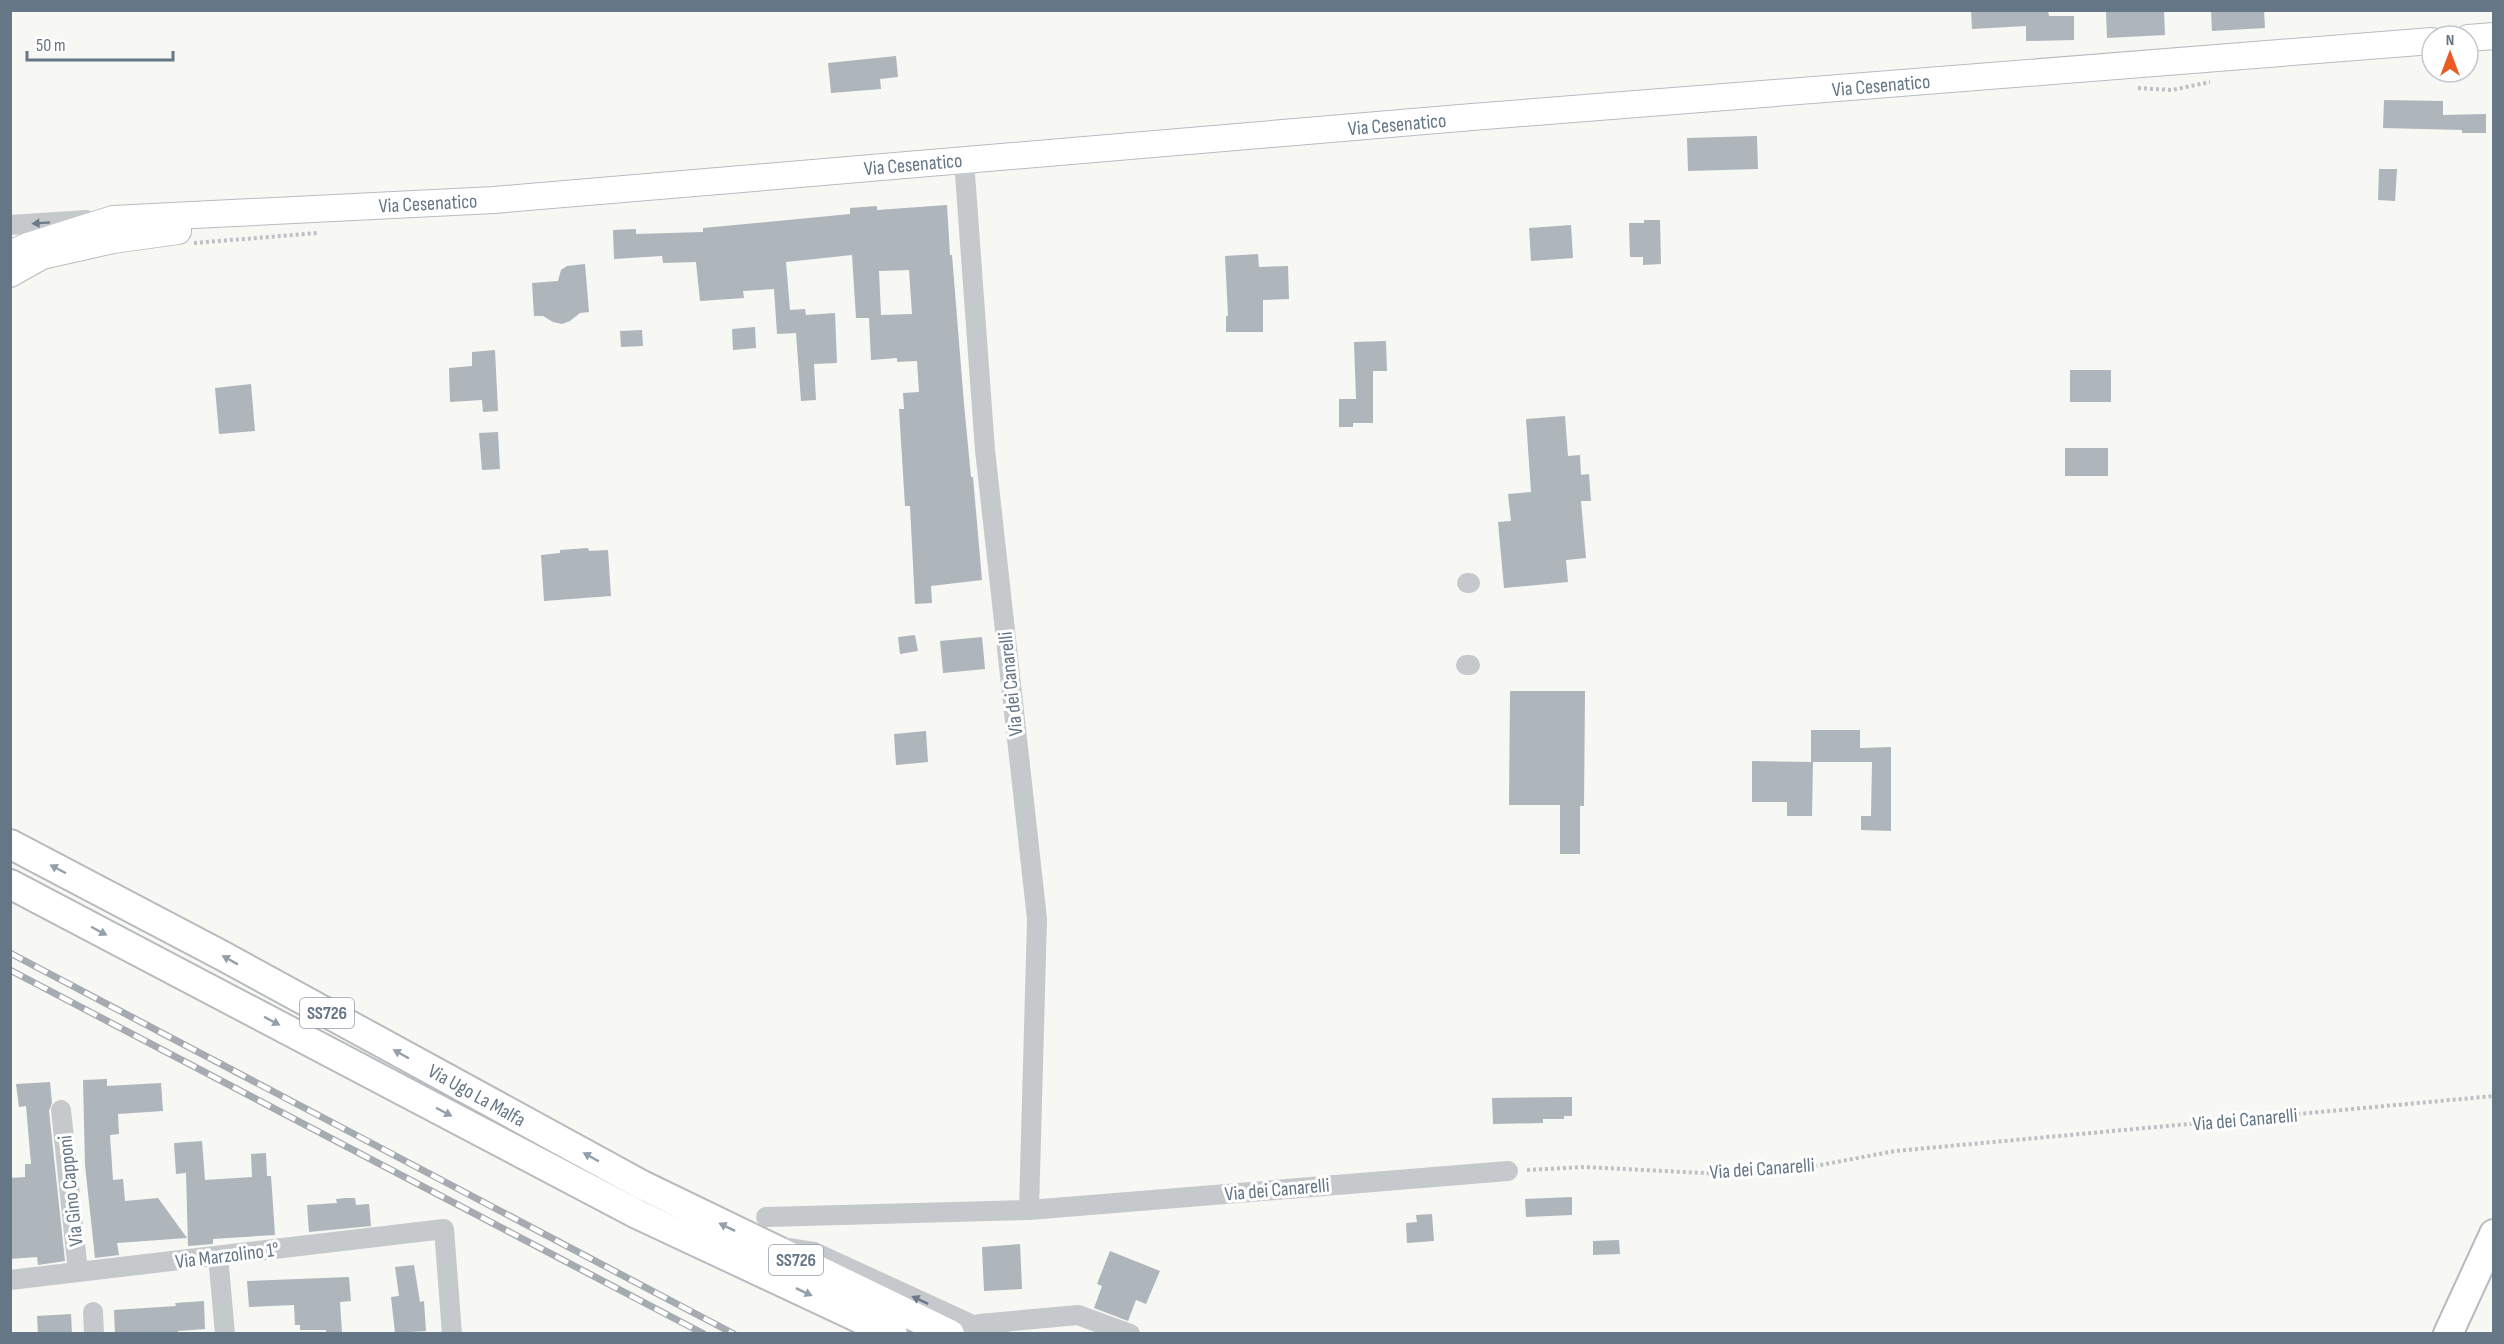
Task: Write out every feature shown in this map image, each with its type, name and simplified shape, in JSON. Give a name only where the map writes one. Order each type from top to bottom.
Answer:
[{"type":"highway","name":"Via Ugo La Malfa","points":[[10,844],[224,956],[642,1185],[766,1245],[962,1329]]},
{"type":"highway","name":"Via Ugo La Malfa","points":[[10,884],[637,1214],[892,1334]]},
{"type":"highway","points":[[2448,1334],[2493,1234]]},
{"type":"main road","name":"Via Cesenatico","points":[[113,229],[362,206],[494,200],[2420,42]]},
{"type":"main road","points":[[14,266],[28,246],[113,229]]},
{"type":"street","name":"Via dei Canarelli","points":[[964,160],[985,450],[1036,919],[1029,1210]]},
{"type":"street","name":"Via Cesenatico","points":[[10,225],[113,229]]},
{"type":"street","name":"Via Gino Capponi","points":[[62,1110],[78,1272]]},
{"type":"street","name":"Via dei Canarelli","points":[[766,1217],[1029,1210],[1508,1171]]},
{"type":"street","name":"Via Marzolino 1°","points":[[10,1280],[444,1229],[452,1334]]},
{"type":"street","points":[[218,1256],[225,1334]]},
{"type":"street","points":[[93,1312],[94,1334]]},
{"type":"street","points":[[962,1329],[1078,1315],[1130,1334]]},
{"type":"street","points":[[962,1329],[999,1334]]},
{"type":"path","name":"Via dei Canarelli","points":[[1508,1171],[1584,1167],[1724,1174],[1809,1167],[1895,1151],[2493,1096]]},
{"type":"building","points":[[1971,10],[2048,10],[2049,16],[2074,16],[2074,40],[2026,41],[2026,26],[1972,29]]},
{"type":"building","points":[[2106,10],[2164,10],[2165,35],[2107,38]]},
{"type":"building","points":[[2211,10],[2264,10],[2265,28],[2212,31]]},
{"type":"building","points":[[896,56],[898,77],[880,79],[881,89],[831,93],[828,63]]},
{"type":"building","points":[[2384,100],[2443,101],[2443,115],[2486,114],[2486,133],[2462,133],[2462,130],[2383,128]]},
{"type":"building","points":[[1757,136],[1758,169],[1688,171],[1687,138]]},
{"type":"building","points":[[2379,169],[2397,169],[2395,201],[2378,200]]},
{"type":"building","points":[[947,205],[982,580],[931,586],[932,603],[915,604],[910,506],[905,506],[899,409],[904,409],[903,393],[919,392],[917,361],[897,362],[897,358],[871,360],[869,318],[856,318],[852,255],[786,262],[790,310],[805,309],[806,315],[835,313],[837,363],[814,364],[816,400],[801,401],[796,333],[777,334],[774,289],[743,291],[744,298],[700,301],[696,262],[663,263],[662,256],[614,259],[613,230],[636,229],[636,234],[703,232],[703,228],[850,214],[850,208],[877,206],[877,210]],"holes":[[[909,270],[912,314],[881,315],[879,271]]]},
{"type":"building","points":[[1644,220],[1660,220],[1661,264],[1643,265],[1643,257],[1630,257],[1629,223],[1644,223]]},
{"type":"building","points":[[1571,225],[1573,258],[1531,261],[1529,228]]},
{"type":"building","points":[[1258,254],[1259,267],[1288,266],[1289,299],[1263,300],[1263,332],[1226,332],[1226,316],[1228,316],[1225,256]]},
{"type":"building","points":[[585,264],[589,312],[580,313],[562,324],[543,316],[534,316],[532,283],[558,281],[561,270],[567,266]]},
{"type":"building","points":[[755,327],[756,348],[733,350],[732,329]]},
{"type":"building","points":[[642,330],[643,346],[621,347],[620,331]]},
{"type":"building","points":[[1386,341],[1387,371],[1373,371],[1373,423],[1353,423],[1353,427],[1339,427],[1339,399],[1356,399],[1354,342]]},
{"type":"building","points":[[495,350],[498,411],[483,412],[482,400],[450,402],[449,368],[472,366],[472,352]]},
{"type":"building","points":[[2070,370],[2111,370],[2111,402],[2070,402]]},
{"type":"building","points":[[251,384],[255,431],[219,434],[215,388]]},
{"type":"building","points":[[1565,416],[1568,456],[1580,455],[1581,475],[1589,474],[1591,501],[1581,501],[1586,558],[1566,560],[1568,582],[1504,588],[1498,522],[1511,521],[1508,494],[1531,492],[1526,419]]},
{"type":"building","points":[[498,432],[500,469],[482,470],[479,433]]},
{"type":"building","points":[[2065,448],[2108,448],[2108,476],[2065,476]]},
{"type":"building","points":[[588,548],[589,551],[608,550],[611,596],[544,601],[541,555],[560,553],[560,550]]},
{"type":"building","points":[[915,635],[918,651],[900,654],[898,637]]},
{"type":"building","points":[[982,637],[985,669],[943,673],[940,641]]},
{"type":"building","points":[[1510,691],[1585,691],[1584,806],[1580,806],[1580,854],[1560,854],[1560,805],[1509,805]]},
{"type":"building","points":[[1811,730],[1860,730],[1860,748],[1891,747],[1891,831],[1861,830],[1861,816],[1871,816],[1872,762],[1813,762],[1812,816],[1787,816],[1787,802],[1752,802],[1752,761],[1811,762]]},
{"type":"building","points":[[926,731],[928,762],[896,765],[894,734]]},
{"type":"building","points":[[107,1079],[107,1086],[161,1083],[163,1111],[118,1114],[119,1134],[110,1135],[113,1180],[123,1179],[125,1201],[158,1198],[187,1238],[117,1243],[119,1255],[95,1258],[85,1165],[83,1080]]},
{"type":"building","points":[[50,1082],[52,1103],[49,1111],[65,1261],[38,1265],[37,1257],[10,1259],[10,1178],[25,1177],[25,1164],[31,1164],[26,1106],[19,1107],[16,1084]]},
{"type":"building","points":[[1572,1097],[1572,1116],[1564,1116],[1564,1119],[1543,1119],[1543,1123],[1493,1124],[1492,1098]]},
{"type":"building","points":[[202,1141],[205,1180],[252,1177],[251,1154],[266,1153],[267,1176],[271,1176],[275,1235],[213,1239],[213,1244],[188,1246],[186,1173],[176,1174],[174,1143]]},
{"type":"building","points":[[1572,1197],[1572,1215],[1526,1217],[1525,1199]]},
{"type":"building","points":[[355,1198],[356,1205],[369,1204],[371,1226],[309,1232],[307,1205],[337,1203],[336,1199]]},
{"type":"building","points":[[1432,1214],[1434,1241],[1407,1243],[1406,1223],[1417,1222],[1416,1215]]},
{"type":"building","points":[[1619,1240],[1620,1254],[1593,1255],[1593,1241]]},
{"type":"building","points":[[1020,1244],[1022,1289],[984,1291],[982,1247]]},
{"type":"building","points":[[1110,1251],[1160,1271],[1146,1304],[1136,1300],[1128,1321],[1094,1308],[1102,1286],[1097,1284]]},
{"type":"building","points":[[414,1265],[420,1302],[424,1301],[426,1331],[395,1333],[391,1297],[399,1296],[395,1267]]},
{"type":"building","points":[[349,1277],[351,1301],[340,1302],[342,1333],[326,1334],[326,1330],[300,1330],[300,1325],[295,1325],[294,1305],[249,1307],[247,1281]]},
{"type":"building","points":[[204,1301],[205,1329],[178,1331],[178,1334],[115,1334],[114,1310],[176,1306],[175,1303]]},
{"type":"building","points":[[71,1314],[72,1334],[38,1334],[37,1316]]},
{"type":"railway","points":[[10,953],[734,1334]]},
{"type":"railway","points":[[10,970],[704,1334]]}]
